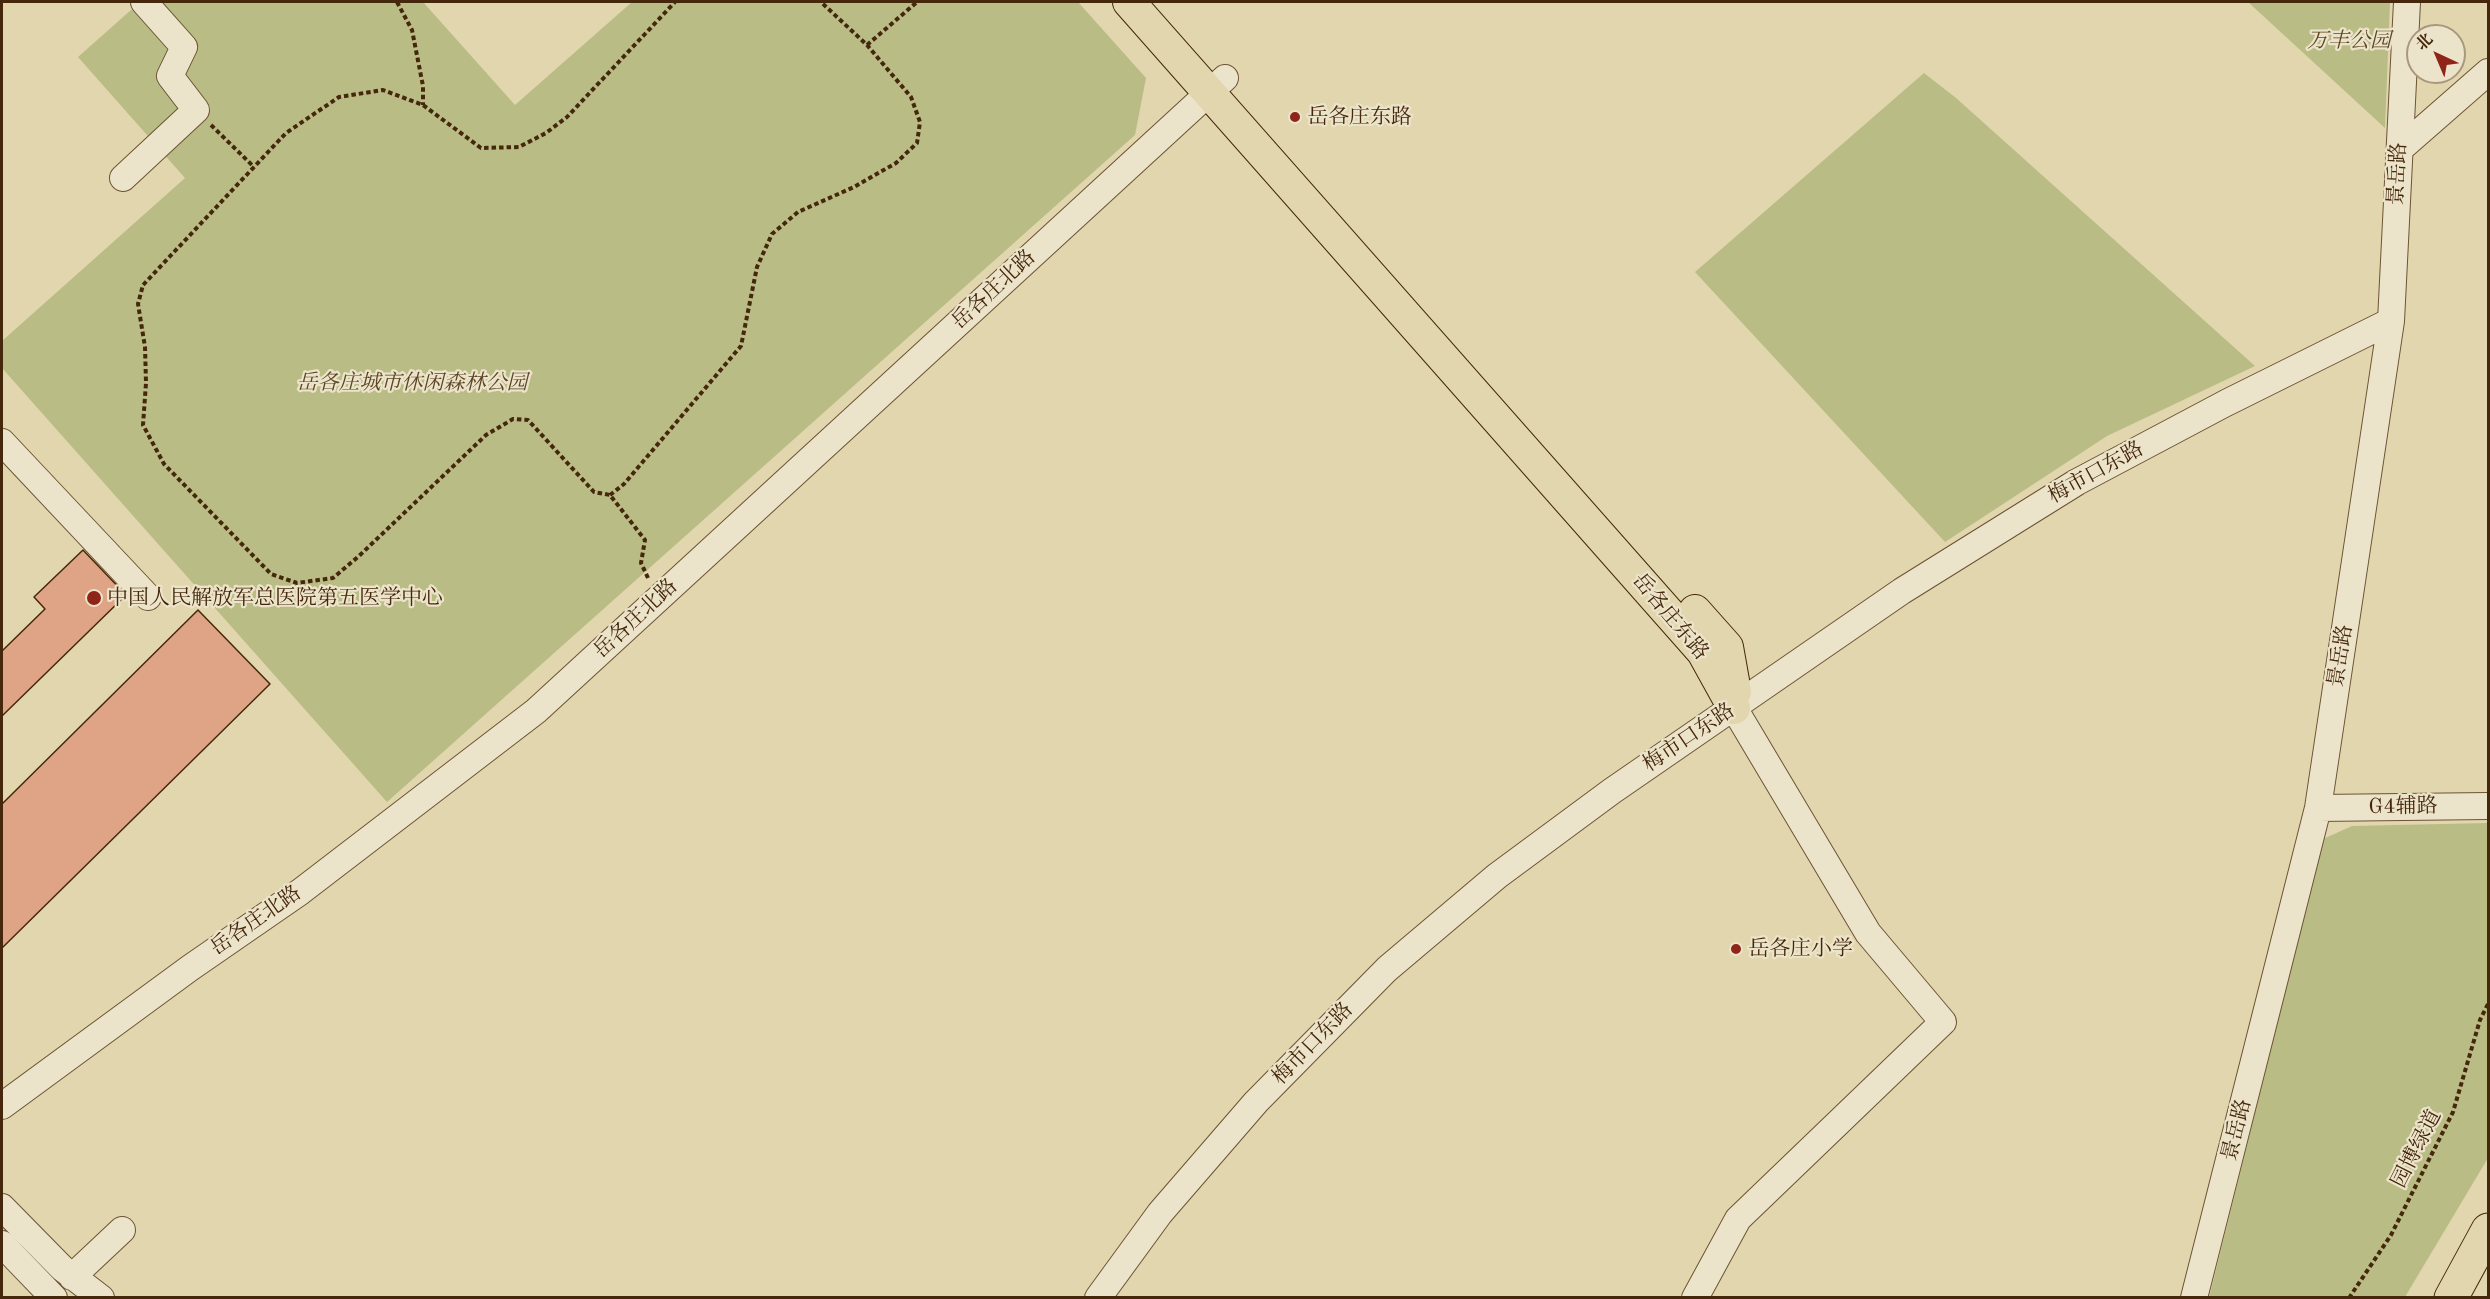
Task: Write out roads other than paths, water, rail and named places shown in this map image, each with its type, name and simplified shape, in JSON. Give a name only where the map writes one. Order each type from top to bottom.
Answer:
[{"type":"highway","points":[[2451,1298],[2488,1230]]},
{"type":"main road","name":"岳各庄东路","points":[[1129,2],[1217,84]]},
{"type":"main road","name":"岳各庄东路","points":[[1157,2],[1217,84],[1703,652],[1734,708]]},
{"type":"street","points":[[123,178],[196,110],[170,76],[184,47],[144,2]]},
{"type":"street","name":"景岳路","points":[[2194,1298],[2318,808],[2391,321],[2407,2]]},
{"type":"street","points":[[2400,149],[2488,72]]},
{"type":"street","name":"岳各庄北路","points":[[2,1106],[189,968],[300,892],[536,711],[1217,84]]},
{"type":"street","name":"梅市口东路","points":[[1098,1298],[1160,1213],[1256,1102],[1387,969],[1497,876],[1612,791],[1902,591],[2078,482],[2226,403],[2391,321]]},
{"type":"street","points":[[2,442],[148,597]]},
{"type":"street","points":[[1695,1298],[1738,1219],[1943,1022],[1868,933],[1734,708]]},
{"type":"street","name":"G4辅路","points":[[2318,808],[2488,806]]},
{"type":"street","points":[[2,1207],[62,1268],[101,1298]]},
{"type":"street","points":[[72,1276],[122,1230]]},
{"type":"street","points":[[2,1244],[54,1298]]},
{"type":"place","name":"岳各庄东路","points":[[1295,117]]},
{"type":"place","name":"中国人民解放军总医院第五医学中心","points":[[94,598]]},
{"type":"place","name":"岳各庄小学","points":[[1736,949]]},
{"type":"park label","name":"万丰公园","points":[[2349,41]]},
{"type":"park label","name":"岳各庄城市休闲森林公园","points":[[412,383]]}]
